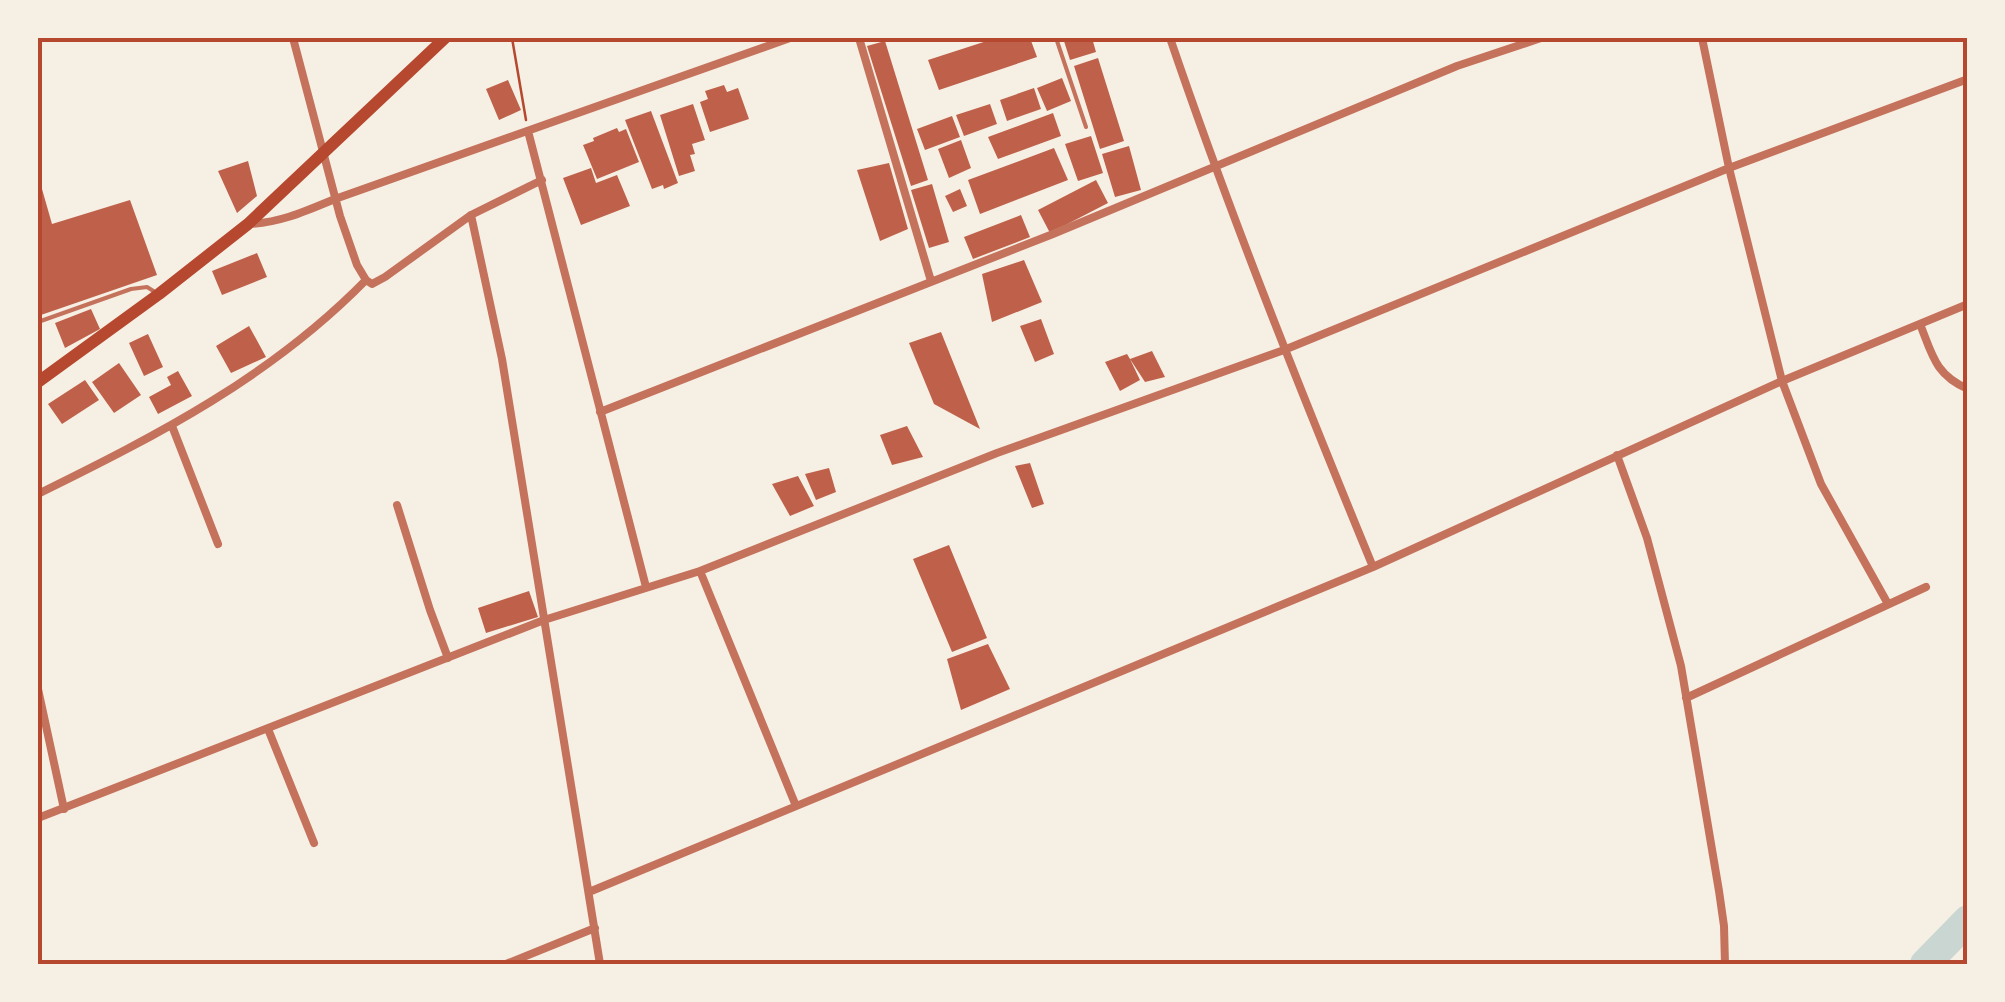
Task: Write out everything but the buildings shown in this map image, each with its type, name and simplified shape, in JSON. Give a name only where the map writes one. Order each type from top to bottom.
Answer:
[{"type":"highway","points":[[38,382],[248,224],[445,38]]},
{"type":"street","points":[[293,38],[352,252],[372,284],[471,215],[542,180]]},
{"type":"street","points":[[248,224],[275,222],[790,38]]},
{"type":"street","points":[[859,38],[930,281]]},
{"type":"street","points":[[1170,38],[1284,350],[1373,566]]},
{"type":"street","points":[[600,412],[1053,234],[1457,66],[1541,38]]},
{"type":"street","points":[[1702,38],[1782,382],[1821,484],[1888,604]]},
{"type":"street","points":[[38,818],[544,620],[700,571],[997,453],[1284,350],[1730,168],[1968,80]]},
{"type":"street","points":[[528,131],[646,587]]},
{"type":"street","points":[[471,215],[502,359],[600,964]]},
{"type":"street","points":[[38,494],[172,426],[270,364],[300,342],[366,280]]},
{"type":"street","points":[[590,892],[1373,566],[1782,382],[1968,304]]},
{"type":"street","points":[[1920,324],[1944,375],[1968,389]]},
{"type":"street","points":[[172,426],[218,544]]},
{"type":"street","points":[[1617,455],[1647,538],[1684,678],[1719,891],[1725,964]]},
{"type":"street","points":[[397,504],[448,658]]},
{"type":"street","points":[[700,571],[796,806]]},
{"type":"street","points":[[1686,698],[1926,587]]},
{"type":"street","points":[[38,689],[64,810]]},
{"type":"street","points":[[268,730],[314,843]]},
{"type":"street","points":[[506,964],[595,928]]},
{"type":"lane","points":[[1056,38],[1086,127]]},
{"type":"lane","points":[[38,322],[131,289],[147,287],[159,294]]},
{"type":"path","points":[[512,38],[528,131]]},
{"type":"waterway","points":[[1925,964],[1968,920]]}]
